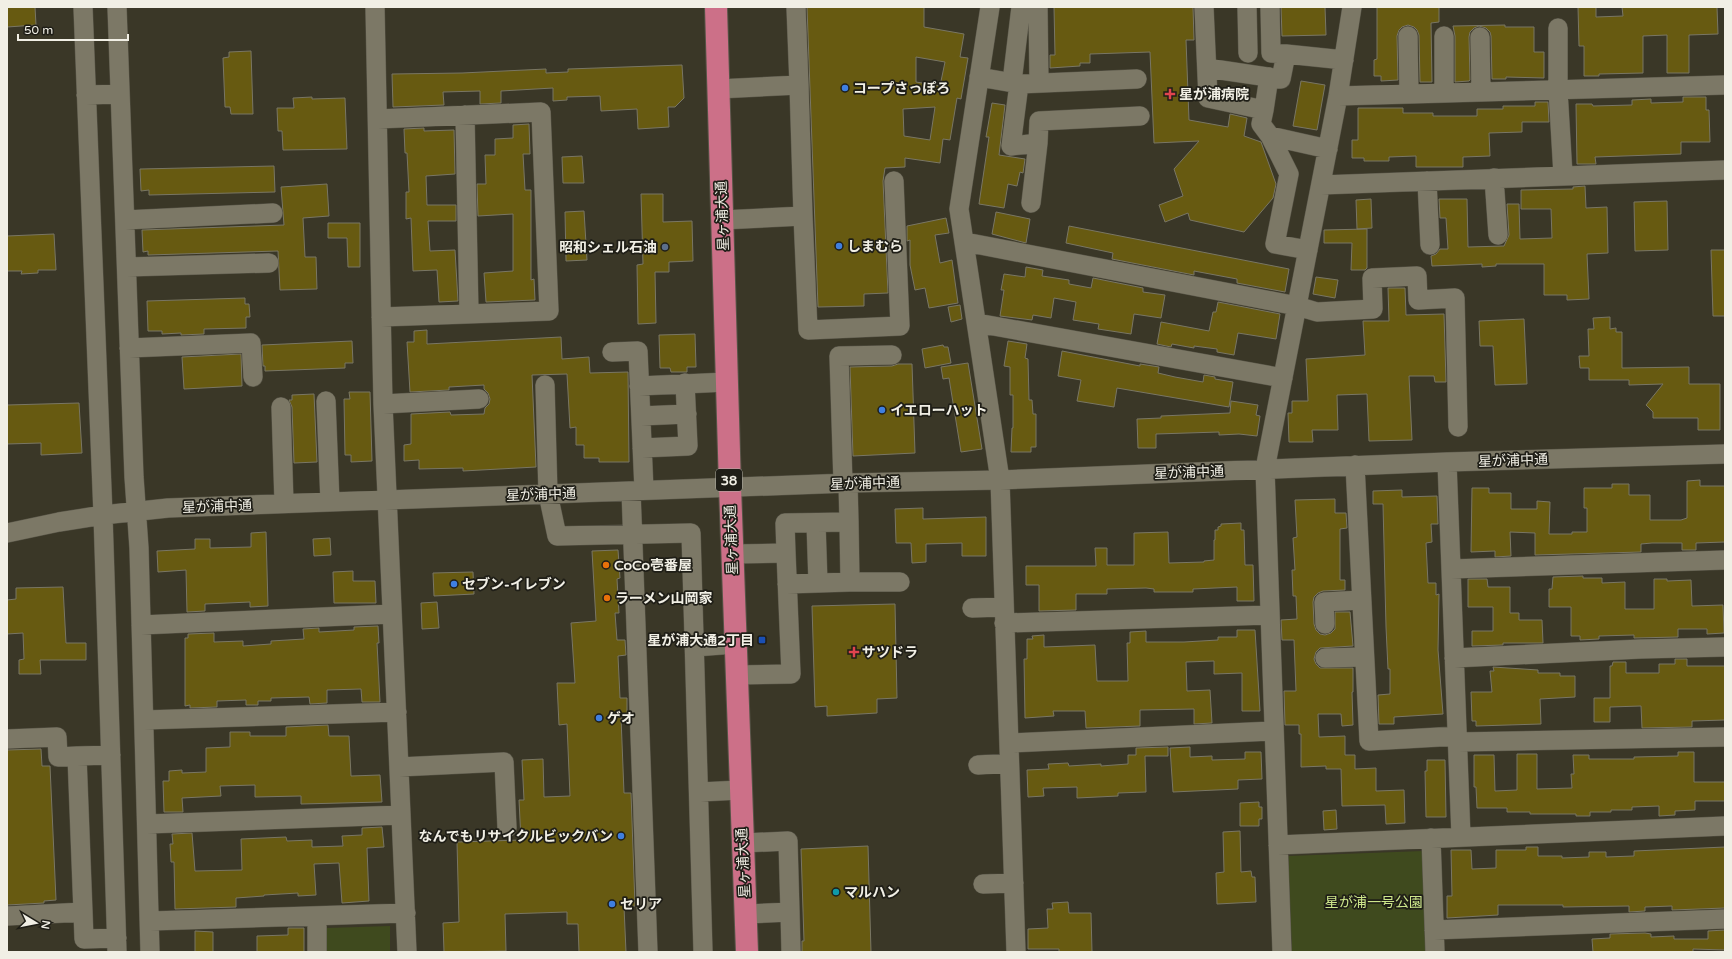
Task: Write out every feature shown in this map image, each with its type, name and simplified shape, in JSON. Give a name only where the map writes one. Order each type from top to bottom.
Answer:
[{"type":"highway","name":"星ヶ浦大通","points":[[716,7],[726,382],[747,952]]},
{"type":"street","points":[[77,756],[84,939],[117,945],[103,515],[83,7]]},
{"type":"street","points":[[117,7],[134,477],[137,511],[141,625],[150,952]]},
{"type":"street","points":[[375,7],[383,404],[407,952]]},
{"type":"street","points":[[796,7],[808,330],[900,326],[894,181]]},
{"type":"street","points":[[990,7],[959,209],[1000,480],[1016,952]]},
{"type":"street","points":[[1020,7],[1011,146],[1038,143]]},
{"type":"street","points":[[1038,7],[1039,83]]},
{"type":"street","points":[[1204,7],[1208,98],[1264,110]]},
{"type":"street","points":[[1248,7],[1248,53]]},
{"type":"street","points":[[1270,7],[1271,53],[1344,60]]},
{"type":"street","points":[[1282,952],[1265,469],[1338,96],[1352,7]]},
{"type":"street","points":[[1558,28],[1558,90],[1563,175]]},
{"type":"street","points":[[1408,36],[1409,94]]},
{"type":"street","points":[[1444,36],[1444,93]]},
{"type":"street","points":[[1480,37],[1481,92]]},
{"type":"street","points":[[1207,68],[1281,79],[1286,54]]},
{"type":"street","points":[[979,77],[1016,83],[1137,79]]},
{"type":"street","points":[[1269,77],[1261,124],[1270,136],[1289,174],[1275,244],[1308,250]]},
{"type":"street","points":[[718,88],[800,85]]},
{"type":"street","points":[[1338,96],[1725,85]]},
{"type":"street","points":[[86,96],[120,94]]},
{"type":"street","points":[[378,118],[541,112],[549,311],[381,317]]},
{"type":"street","points":[[465,115],[469,313]]},
{"type":"street","points":[[1031,202],[1039,121],[1140,116]]},
{"type":"street","points":[[1270,136],[1328,149]]},
{"type":"street","points":[[1321,185],[1725,170]]},
{"type":"street","points":[[1494,178],[1498,235]]},
{"type":"street","points":[[1427,181],[1430,244]]},
{"type":"street","points":[[125,220],[273,213]]},
{"type":"street","points":[[722,220],[804,216]]},
{"type":"street","points":[[965,242],[1297,306],[1317,312],[1373,309],[1372,278],[1417,276],[1418,300],[1455,298],[1458,427]]},
{"type":"street","points":[[127,267],[269,263]]},
{"type":"street","points":[[977,323],[1283,378]]},
{"type":"street","points":[[130,348],[251,343],[253,376]]},
{"type":"street","points":[[612,352],[638,351],[642,448],[633,534],[648,952]]},
{"type":"street","points":[[850,582],[839,356],[892,355]]},
{"type":"street","points":[[639,386],[726,382]]},
{"type":"street","points":[[642,448],[688,446],[686,384]]},
{"type":"street","points":[[545,385],[548,494],[557,536],[691,533],[700,792],[703,952]]},
{"type":"street","points":[[383,404],[479,399]]},
{"type":"street","points":[[326,401],[330,502]]},
{"type":"street","points":[[281,407],[284,503]]},
{"type":"street","points":[[641,416],[687,414]]},
{"type":"street","name":"星が浦中通","points":[[7,533],[59,522],[103,515],[168,508],[845,483],[1000,480],[1355,465],[1725,454]]},
{"type":"street","points":[[1447,462],[1461,837]]},
{"type":"street","points":[[1355,465],[1369,742],[1458,739],[1725,737]]},
{"type":"street","points":[[736,675],[791,674],[785,523],[848,522]]},
{"type":"street","points":[[816,523],[818,583]]},
{"type":"street","points":[[732,554],[786,553]]},
{"type":"street","points":[[1451,569],[1725,560]]},
{"type":"street","points":[[787,584],[900,582]]},
{"type":"street","points":[[1325,624],[1324,602],[1362,600]]},
{"type":"street","points":[[972,608],[1004,615],[1270,615]]},
{"type":"street","points":[[141,625],[392,614]]},
{"type":"street","points":[[695,647],[735,644]]},
{"type":"street","points":[[1454,658],[1725,647]]},
{"type":"street","points":[[1325,658],[1364,657]]},
{"type":"street","points":[[144,720],[397,712]]},
{"type":"street","points":[[1009,743],[1274,731]]},
{"type":"street","points":[[7,739],[56,737],[58,757],[111,755]]},
{"type":"street","points":[[399,766],[504,762],[507,828]]},
{"type":"street","points":[[978,765],[1009,763]]},
{"type":"street","points":[[700,792],[740,790]]},
{"type":"street","points":[[147,824],[401,816]]},
{"type":"street","points":[[1278,845],[1725,826]]},
{"type":"street","points":[[1431,838],[1435,952]]},
{"type":"street","points":[[742,843],[788,841],[791,952]]},
{"type":"street","points":[[983,884],[1014,883]]},
{"type":"street","points":[[7,916],[83,912]]},
{"type":"street","points":[[746,914],[790,912]]},
{"type":"street","points":[[150,921],[406,913]]},
{"type":"street","points":[[317,916],[317,952]]},
{"type":"street","points":[[1434,930],[1725,919]]},
{"type":"green space","name":"星が浦一号公園","points":[[1423,851],[1427,952],[1292,952],[1288,856]]},
{"type":"green space","points":[[390,926],[390,952],[327,952],[327,928]]},
{"type":"building","points":[[7,7],[35,7],[36,25],[7,27]]},
{"type":"building","points":[[807,7],[924,7],[924,27],[964,34],[960,57],[968,58],[961,99],[957,98],[950,140],[943,139],[940,163],[905,158],[905,167],[885,168],[883,181],[888,293],[864,294],[864,306],[818,307]],"holes":[[[916,57],[945,62],[940,86],[916,82]],[[935,107],[930,140],[904,136],[903,109]]]},
{"type":"building","points":[[1054,7],[1193,7],[1194,40],[1186,40],[1189,120],[1228,127],[1230,114],[1247,118],[1244,136],[1261,142],[1276,184],[1273,198],[1244,232],[1190,220],[1188,213],[1165,222],[1159,205],[1183,196],[1174,169],[1199,141],[1154,143],[1150,52],[1090,54],[1090,63],[1080,63],[1080,66],[1050,68],[1050,55],[1055,55]]},
{"type":"building","points":[[1281,7],[1325,7],[1326,35],[1282,36]]},
{"type":"building","points":[[1377,7],[1439,7],[1439,22],[1431,23],[1432,82],[1420,82],[1419,35],[1414,27],[1408,25],[1399,30],[1397,36],[1398,80],[1381,81],[1381,76],[1374,76],[1374,60],[1377,59]]},
{"type":"building","points":[[1578,7],[1596,7],[1596,17],[1623,16],[1622,7],[1717,7],[1718,34],[1689,35],[1689,73],[1667,73],[1667,35],[1643,36],[1643,73],[1599,74],[1599,76],[1584,76],[1584,46],[1579,46]]},
{"type":"building","points":[[1505,25],[1505,27],[1534,27],[1534,52],[1544,52],[1544,78],[1506,77],[1506,79],[1492,79],[1491,36],[1490,32],[1486,28],[1479,26],[1470,32],[1469,37],[1470,80],[1455,82],[1455,36],[1453,26]]},
{"type":"building","points":[[251,51],[253,114],[231,114],[230,107],[225,107],[223,58],[229,57],[229,52]]},
{"type":"building","points":[[682,65],[684,98],[675,107],[668,107],[669,127],[638,129],[637,109],[601,111],[600,96],[567,97],[567,100],[553,101],[553,88],[501,91],[501,103],[480,104],[480,91],[443,92],[444,105],[393,107],[392,74],[462,73],[546,69],[546,73],[568,72],[568,69]]},
{"type":"building","points":[[1301,81],[1325,85],[1317,130],[1293,126]]},
{"type":"building","points":[[312,97],[312,99],[345,98],[347,149],[283,150],[282,131],[278,131],[277,108],[294,108],[293,98]]},
{"type":"building","points":[[1683,97],[1706,97],[1706,110],[1709,110],[1710,142],[1681,142],[1681,154],[1595,157],[1596,164],[1577,164],[1576,104],[1592,104],[1593,106],[1632,105],[1632,100],[1651,99],[1651,103],[1683,102]]},
{"type":"building","points":[[1535,102],[1548,102],[1549,122],[1522,122],[1522,132],[1489,133],[1490,156],[1463,157],[1463,167],[1416,167],[1416,156],[1389,157],[1389,161],[1364,161],[1364,158],[1352,158],[1352,140],[1358,140],[1358,108],[1403,108],[1403,113],[1433,113],[1433,116],[1477,116],[1477,109],[1503,109],[1503,106],[1535,106]]},
{"type":"building","points":[[992,103],[1005,105],[999,155],[1025,159],[1023,173],[1020,172],[1017,186],[1008,184],[1004,208],[979,204],[989,137],[986,137]]},
{"type":"building","points":[[529,124],[530,154],[523,154],[525,190],[531,190],[531,280],[534,279],[535,300],[486,302],[484,273],[513,271],[513,214],[478,216],[477,184],[486,184],[485,155],[495,155],[495,139],[513,138],[513,125]]},
{"type":"building","points":[[424,128],[424,131],[454,130],[455,174],[426,176],[427,205],[456,205],[456,221],[428,221],[430,251],[455,250],[458,301],[439,302],[437,270],[413,271],[411,218],[406,219],[406,192],[409,192],[404,129]]},
{"type":"building","points":[[582,156],[584,183],[563,183],[562,157]]},
{"type":"building","points":[[274,166],[275,192],[149,195],[149,190],[141,191],[140,169]]},
{"type":"building","points":[[327,184],[329,216],[303,218],[305,257],[316,257],[317,289],[280,290],[278,251],[148,255],[148,251],[143,252],[142,230],[284,225],[281,187]]},
{"type":"building","points":[[1585,186],[1586,208],[1607,207],[1608,253],[1587,254],[1589,299],[1567,300],[1567,295],[1544,295],[1544,264],[1496,264],[1496,266],[1482,267],[1482,264],[1432,266],[1431,256],[1436,254],[1440,249],[1448,249],[1446,218],[1440,218],[1439,199],[1467,199],[1468,247],[1504,246],[1509,235],[1507,204],[1519,204],[1520,239],[1552,238],[1551,209],[1521,209],[1521,190],[1573,189],[1573,187]]},
{"type":"building","points":[[641,194],[663,194],[663,222],[692,221],[693,261],[669,262],[669,272],[655,272],[656,323],[638,324],[637,265],[643,264]]},
{"type":"building","points":[[1371,199],[1372,228],[1357,229],[1356,200]]},
{"type":"building","points":[[1667,201],[1668,250],[1635,251],[1634,202]]},
{"type":"building","points":[[584,211],[587,260],[566,261],[565,212]]},
{"type":"building","points":[[996,212],[1030,219],[1026,243],[992,234]]},
{"type":"building","points":[[946,218],[949,233],[935,235],[940,263],[952,260],[958,303],[929,308],[925,288],[915,290],[910,265],[910,240],[907,241],[907,226]]},
{"type":"building","points":[[328,223],[360,223],[360,267],[348,267],[347,238],[328,238]]},
{"type":"building","points":[[1069,226],[1289,269],[1285,292],[1237,283],[1237,279],[1194,271],[1194,275],[1112,259],[1113,253],[1066,243]]},
{"type":"building","points":[[1367,229],[1367,268],[1365,270],[1351,270],[1352,243],[1324,243],[1324,230]]},
{"type":"building","points":[[54,234],[56,270],[38,270],[38,273],[21,274],[22,271],[7,271],[7,236]]},
{"type":"building","points":[[1711,250],[1725,250],[1725,316],[1713,316]]},
{"type":"building","points":[[1026,267],[1043,270],[1042,276],[1069,280],[1069,284],[1091,288],[1093,278],[1143,288],[1143,292],[1165,295],[1161,318],[1134,314],[1131,334],[1098,329],[1099,324],[1073,320],[1076,302],[1054,298],[1051,318],[1033,315],[1032,320],[1000,316],[1004,290],[1001,290],[1004,274],[1025,277]]},
{"type":"building","points":[[1316,277],[1338,280],[1335,298],[1313,294]]},
{"type":"building","points":[[1388,288],[1405,288],[1406,315],[1444,314],[1446,382],[1435,382],[1434,376],[1409,376],[1412,440],[1369,441],[1367,394],[1337,395],[1338,430],[1312,430],[1313,442],[1289,442],[1288,413],[1292,413],[1292,401],[1308,401],[1306,359],[1365,355],[1363,321],[1389,321]]},
{"type":"building","points":[[245,298],[245,304],[249,304],[250,317],[246,317],[246,328],[204,329],[204,334],[181,335],[181,333],[162,334],[162,331],[148,331],[147,301]]},
{"type":"building","points":[[1218,302],[1280,314],[1276,339],[1238,333],[1234,355],[1217,352],[1217,349],[1194,346],[1194,348],[1172,344],[1171,347],[1157,344],[1161,322],[1209,331],[1213,312],[1216,312]]},
{"type":"building","points":[[960,305],[962,319],[951,322],[948,307]]},
{"type":"building","points":[[1610,317],[1610,329],[1616,328],[1616,332],[1622,332],[1622,368],[1689,367],[1689,384],[1720,384],[1720,430],[1698,430],[1698,418],[1653,418],[1653,412],[1646,405],[1663,384],[1629,385],[1629,380],[1589,380],[1589,368],[1580,368],[1579,356],[1589,356],[1588,329],[1594,329],[1593,318]]},
{"type":"building","points":[[1524,319],[1527,384],[1495,385],[1493,346],[1480,346],[1479,321]]},
{"type":"building","points":[[427,330],[427,344],[561,337],[562,359],[589,357],[590,373],[628,372],[629,462],[599,462],[599,458],[584,458],[584,445],[576,445],[576,427],[570,428],[567,374],[532,375],[536,467],[463,471],[463,468],[419,469],[419,460],[404,461],[404,445],[411,444],[411,414],[450,412],[451,415],[484,414],[485,408],[489,404],[490,399],[488,393],[484,389],[484,385],[449,387],[449,390],[410,392],[407,342],[414,342],[414,331]]},
{"type":"building","points":[[695,334],[696,367],[687,367],[687,372],[671,372],[670,368],[660,368],[659,335]]},
{"type":"building","points":[[352,341],[353,363],[345,363],[345,368],[265,371],[265,366],[263,366],[262,345]]},
{"type":"building","points":[[1008,341],[1027,344],[1025,358],[1028,359],[1029,400],[1032,400],[1033,414],[1036,414],[1036,447],[1031,447],[1031,452],[1011,452],[1013,395],[1010,395],[1010,367],[1004,366]]},
{"type":"building","points":[[943,345],[944,347],[948,347],[951,363],[925,368],[922,349]]},
{"type":"building","points":[[1062,351],[1140,366],[1140,364],[1159,367],[1158,373],[1175,377],[1203,382],[1204,375],[1215,377],[1215,379],[1233,382],[1229,407],[1117,388],[1114,407],[1077,401],[1081,380],[1058,376]]},
{"type":"building","points":[[241,354],[242,386],[184,389],[182,357]]},
{"type":"building","points":[[968,363],[982,449],[961,452],[949,378],[943,379],[941,367]]},
{"type":"building","name":"イエローハット","points":[[898,364],[912,364],[915,453],[853,456],[850,367],[892,366]]},
{"type":"building","points":[[349,392],[370,392],[372,461],[351,462],[351,455],[345,455],[344,399],[350,399]]},
{"type":"building","points":[[314,394],[317,462],[294,463],[292,407],[289,400],[292,400],[292,395]]},
{"type":"building","points":[[1231,401],[1258,405],[1256,415],[1260,416],[1257,436],[1239,434],[1219,435],[1219,432],[1156,434],[1156,448],[1138,448],[1137,419],[1161,418],[1161,416],[1230,413]]},
{"type":"building","points":[[79,403],[82,453],[41,455],[41,443],[7,444],[7,405]]},
{"type":"building","points":[[1700,480],[1700,486],[1725,486],[1725,542],[1696,543],[1696,550],[1682,550],[1682,543],[1652,543],[1641,544],[1641,552],[1535,555],[1535,533],[1510,532],[1511,556],[1495,557],[1495,551],[1471,552],[1472,488],[1489,488],[1489,493],[1511,493],[1511,509],[1537,509],[1537,501],[1550,502],[1549,534],[1572,534],[1572,532],[1587,532],[1587,508],[1584,508],[1584,488],[1612,488],[1612,484],[1629,484],[1629,495],[1650,495],[1650,520],[1681,520],[1687,518],[1687,481]]},
{"type":"building","points":[[1402,490],[1402,497],[1437,496],[1438,524],[1431,524],[1432,542],[1426,543],[1428,583],[1436,583],[1436,595],[1439,594],[1438,650],[1443,714],[1394,717],[1394,724],[1379,724],[1378,695],[1390,694],[1390,669],[1388,669],[1386,627],[1383,504],[1373,504],[1373,491]]},
{"type":"building","points":[[1335,499],[1335,513],[1346,513],[1347,528],[1340,529],[1340,580],[1345,580],[1345,590],[1323,591],[1314,597],[1314,624],[1316,630],[1320,634],[1325,635],[1331,633],[1335,629],[1335,612],[1350,612],[1353,646],[1320,648],[1316,652],[1314,659],[1320,668],[1353,668],[1353,725],[1342,726],[1341,714],[1318,714],[1319,737],[1345,736],[1345,755],[1355,755],[1355,769],[1376,768],[1376,791],[1404,790],[1405,823],[1386,824],[1385,805],[1342,806],[1341,769],[1326,769],[1326,766],[1301,767],[1301,734],[1299,734],[1299,725],[1285,725],[1284,691],[1296,691],[1294,640],[1282,640],[1281,620],[1297,619],[1296,596],[1293,596],[1292,570],[1295,570],[1293,538],[1297,537],[1295,500]]},
{"type":"building","points":[[923,508],[923,519],[986,517],[986,556],[962,556],[962,543],[926,544],[926,562],[912,563],[911,543],[896,543],[895,509]]},
{"type":"building","points":[[1241,523],[1241,530],[1244,530],[1245,565],[1253,565],[1254,601],[1237,601],[1237,587],[1193,589],[1193,592],[1154,592],[1154,589],[1146,588],[1107,589],[1107,594],[1076,594],[1076,610],[1039,611],[1039,585],[1026,585],[1026,566],[1096,566],[1095,548],[1107,548],[1107,565],[1134,565],[1134,533],[1168,532],[1169,563],[1204,562],[1214,560],[1215,530],[1218,530],[1218,527],[1221,526],[1221,524]]},
{"type":"building","points":[[266,532],[268,606],[250,607],[250,602],[205,604],[205,611],[187,612],[186,570],[158,572],[157,551],[195,549],[195,539],[210,539],[210,548],[251,547],[251,533]]},
{"type":"building","points":[[330,538],[331,555],[314,556],[313,539]]},
{"type":"building","points":[[618,550],[620,578],[617,579],[619,613],[615,613],[617,640],[625,640],[626,655],[618,656],[620,698],[627,698],[627,717],[621,717],[624,793],[631,793],[635,906],[624,907],[626,952],[579,952],[578,924],[567,924],[567,912],[505,914],[506,951],[444,952],[443,923],[459,922],[457,842],[521,840],[519,800],[524,800],[522,760],[543,759],[544,797],[570,796],[567,724],[559,725],[557,683],[575,683],[571,623],[596,621],[592,551]]},
{"type":"building","points":[[353,571],[353,581],[375,581],[376,603],[334,603],[333,572]]},
{"type":"building","name":"セブン-イレブン","points":[[473,572],[474,594],[434,596],[433,573]]},
{"type":"building","points":[[1583,576],[1583,578],[1602,578],[1602,583],[1625,582],[1625,609],[1654,609],[1654,579],[1667,579],[1667,581],[1691,580],[1692,606],[1723,605],[1724,633],[1707,634],[1707,629],[1678,629],[1678,637],[1634,638],[1634,635],[1599,636],[1599,639],[1580,640],[1580,636],[1571,636],[1571,607],[1549,607],[1549,589],[1552,589],[1553,577]]},
{"type":"building","points":[[1468,579],[1487,579],[1488,587],[1510,587],[1510,613],[1519,613],[1519,620],[1542,620],[1543,643],[1503,643],[1503,645],[1472,646],[1472,631],[1493,631],[1493,607],[1468,607]]},
{"type":"building","points":[[63,587],[66,643],[86,643],[86,660],[40,660],[41,674],[19,674],[19,660],[24,659],[23,633],[7,634],[7,600],[16,599],[16,588]]},
{"type":"building","points":[[437,602],[439,628],[422,629],[421,603]]},
{"type":"building","name":"サツドラ","points":[[895,604],[897,698],[877,699],[877,713],[827,716],[827,706],[815,707],[812,606]]},
{"type":"building","points":[[378,626],[379,643],[377,643],[380,702],[362,702],[361,689],[327,690],[327,703],[310,704],[309,697],[271,698],[271,701],[258,701],[258,705],[246,705],[246,700],[217,701],[217,707],[190,708],[190,705],[185,706],[185,638],[188,638],[188,634],[214,633],[214,642],[243,641],[243,646],[271,644],[271,641],[304,639],[303,629],[319,628],[319,632],[354,630],[354,627]]},
{"type":"building","points":[[1237,630],[1255,630],[1260,711],[1242,711],[1242,673],[1214,674],[1214,661],[1186,662],[1187,691],[1210,690],[1212,723],[1194,724],[1194,709],[1140,710],[1140,726],[1086,728],[1085,711],[1053,711],[1054,716],[1025,718],[1024,659],[1027,659],[1027,639],[1033,639],[1032,636],[1044,635],[1044,647],[1095,645],[1097,681],[1128,681],[1127,643],[1130,643],[1130,632],[1146,631],[1146,642],[1184,642],[1218,640],[1218,637],[1237,637]]},
{"type":"building","points":[[1675,659],[1687,659],[1687,666],[1725,666],[1725,720],[1692,721],[1692,727],[1642,728],[1641,706],[1610,707],[1610,722],[1594,722],[1594,698],[1610,698],[1610,666],[1612,666],[1613,662],[1626,662],[1626,673],[1659,673],[1659,664],[1675,664]]},
{"type":"building","points":[[1493,667],[1538,670],[1538,673],[1560,673],[1560,676],[1575,676],[1575,697],[1540,699],[1541,724],[1476,726],[1476,721],[1472,721],[1471,692],[1492,692],[1490,671],[1494,671]]},
{"type":"building","points":[[328,725],[329,736],[349,736],[351,776],[380,775],[382,802],[301,804],[301,796],[255,797],[255,785],[220,786],[221,796],[182,798],[183,812],[164,812],[163,781],[169,781],[169,771],[182,770],[182,773],[206,772],[206,748],[230,747],[230,732],[250,732],[250,736],[286,736],[286,727]]},
{"type":"building","points":[[1168,747],[1168,756],[1145,756],[1146,792],[1118,793],[1118,796],[1077,798],[1077,787],[1043,788],[1044,796],[1028,797],[1027,770],[1049,769],[1048,764],[1068,763],[1069,766],[1101,764],[1101,766],[1128,764],[1128,755],[1136,755],[1136,748]]},
{"type":"building","points":[[1190,747],[1190,757],[1212,756],[1212,760],[1245,759],[1245,752],[1261,752],[1262,779],[1238,780],[1238,789],[1173,792],[1170,748]]},
{"type":"building","points":[[41,749],[42,766],[50,766],[56,900],[44,901],[44,903],[7,905],[7,750]]},
{"type":"building","points":[[1678,752],[1694,752],[1694,782],[1725,782],[1725,801],[1695,801],[1695,810],[1675,811],[1675,815],[1659,816],[1659,806],[1632,807],[1632,810],[1611,810],[1611,812],[1590,812],[1590,816],[1576,816],[1576,814],[1530,814],[1530,812],[1507,812],[1507,808],[1477,808],[1476,787],[1474,787],[1474,755],[1494,755],[1495,791],[1517,790],[1517,754],[1537,754],[1537,789],[1572,788],[1571,774],[1574,774],[1573,755],[1589,755],[1589,759],[1634,759],[1634,757],[1678,756]]},
{"type":"building","points":[[1427,760],[1445,760],[1446,817],[1426,817],[1425,771],[1427,771]]},
{"type":"building","points":[[1259,802],[1259,807],[1262,807],[1262,819],[1259,819],[1259,826],[1240,826],[1240,803]]},
{"type":"building","points":[[1336,810],[1337,829],[1324,830],[1323,811]]},
{"type":"building","points":[[382,827],[384,847],[367,848],[369,901],[342,903],[339,863],[314,864],[316,895],[298,896],[298,893],[264,895],[236,898],[236,907],[175,909],[174,862],[171,862],[170,844],[173,844],[172,834],[192,833],[195,871],[242,870],[241,839],[286,837],[287,841],[312,840],[312,847],[343,846],[342,836],[362,835],[362,828]]},
{"type":"building","points":[[1240,831],[1241,872],[1251,871],[1252,877],[1255,877],[1256,902],[1217,904],[1216,873],[1224,872],[1223,832]]},
{"type":"building","name":"マルハン","points":[[868,846],[871,952],[802,952],[802,941],[804,941],[801,849]]},
{"type":"building","points":[[1526,847],[1538,847],[1538,856],[1562,856],[1562,858],[1589,857],[1589,852],[1606,852],[1606,857],[1634,856],[1634,851],[1725,847],[1725,908],[1672,910],[1672,906],[1645,907],[1645,911],[1629,912],[1629,906],[1563,907],[1563,905],[1498,905],[1498,915],[1447,918],[1447,896],[1452,896],[1451,850],[1471,850],[1472,869],[1496,868],[1496,850],[1526,850]]},
{"type":"building","points":[[1068,902],[1069,913],[1091,913],[1092,952],[1059,952],[1059,949],[1028,949],[1028,929],[1048,928],[1047,909],[1053,909],[1052,903]]},
{"type":"building","points":[[288,928],[304,928],[304,952],[257,952],[257,936],[288,935]]},
{"type":"building","points":[[1725,930],[1725,950],[1693,949],[1693,952],[1593,952],[1592,939],[1610,938],[1610,934],[1645,933],[1651,934],[1651,937],[1674,936],[1674,939],[1708,939],[1708,931]]},
{"type":"building","points":[[195,931],[213,932],[213,952],[195,952]]},
{"type":"place","name":"コープさっぽろ","points":[[845,88]]},
{"type":"place","name":"星が浦病院","points":[[1170,94]]},
{"type":"place","name":"しまむら","points":[[839,246]]},
{"type":"place","name":"昭和シェル石油","points":[[665,247]]},
{"type":"place","name":"イエローハット","points":[[882,410]]},
{"type":"place","name":"CoCo壱番屋","points":[[606,565]]},
{"type":"place","name":"セブン-イレブン","points":[[454,584]]},
{"type":"place","name":"ラーメン山岡家","points":[[607,598]]},
{"type":"place","name":"星が浦大通2丁目","points":[[762,640]]},
{"type":"place","name":"サツドラ","points":[[854,652]]},
{"type":"place","name":"ゲオ","points":[[599,718]]},
{"type":"place","name":"なんでもリサイクルビックバン","points":[[621,836]]},
{"type":"place","name":"マルハン","points":[[836,892]]},
{"type":"place","name":"セリア","points":[[612,904]]}]
